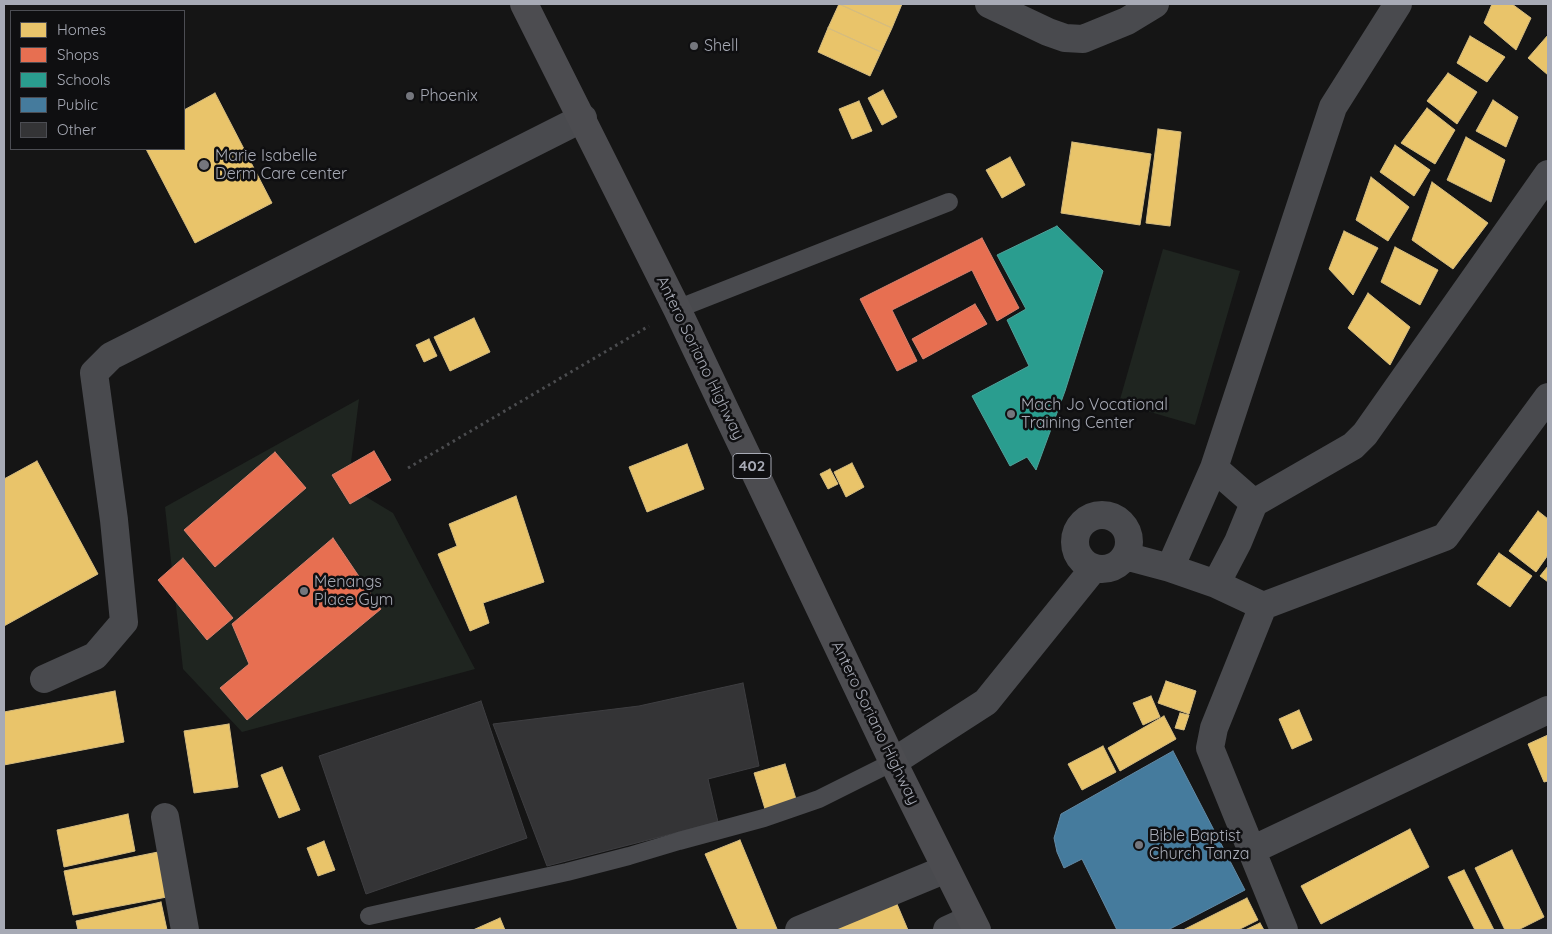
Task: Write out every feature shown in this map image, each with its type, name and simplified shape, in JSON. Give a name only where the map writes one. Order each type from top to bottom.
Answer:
[{"type":"main road","name":"Antero Soriano Highway","points":[[524,4],[678,310],[893,762],[946,869],[965,927]]},
{"type":"street","points":[[989,4],[1048,32],[1065,38],[1083,39],[1122,13],[1155,4]]},
{"type":"street","points":[[1170,568],[1214,468],[1333,107],[1398,4]]},
{"type":"street","points":[[44,678],[95,656],[124,622],[114,520],[94,373],[111,356],[583,118]]},
{"type":"street","points":[[1216,584],[1238,542],[1254,503],[1353,446],[1365,434],[1548,174]]},
{"type":"street","points":[[1125,556],[1170,568],[1216,584],[1263,606],[1445,537],[1548,397]]},
{"type":"street","points":[[1214,468],[1254,503]]},
{"type":"street","points":[[1097,515],[1110,516],[1121,522],[1128,533],[1129,544],[1125,556],[1116,565],[1105,569],[1094,568],[1084,562],[1077,553],[1074,541],[1078,529],[1086,520],[1097,515]]},
{"type":"street","points":[[893,762],[986,702],[1094,568]]},
{"type":"street","points":[[1263,606],[1214,728],[1210,748],[1284,930]]},
{"type":"street","points":[[1252,850],[1548,710]]},
{"type":"street","points":[[165,817],[185,930]]},
{"type":"street","points":[[799,930],[946,869]]},
{"type":"lane","points":[[678,310],[950,202]]},
{"type":"lane","points":[[369,916],[567,872],[764,818],[819,799],[893,762]]},
{"type":"path","points":[[408,468],[678,310]]},
{"type":"shaded area","points":[[1163,249],[1240,271],[1195,425],[1119,403]]},
{"type":"shaded area","name":"Menangs Place Gym","points":[[359,399],[348,486],[393,513],[475,669],[242,732],[183,669],[165,507]]},
{"type":"building: Homes","points":[[839,4],[892,28],[881,52],[828,28]]},
{"type":"building: Homes","points":[[839,4],[902,4],[892,28]]},
{"type":"building: Homes","points":[[1492,4],[1512,4],[1531,18],[1516,50],[1484,23]]},
{"type":"building: Homes","points":[[828,28],[881,52],[870,76],[818,52]]},
{"type":"building: Homes","points":[[1548,35],[1548,75],[1528,58]]},
{"type":"building: Homes","points":[[1470,36],[1505,57],[1487,82],[1457,63]]},
{"type":"building: Homes","points":[[1448,73],[1477,92],[1457,124],[1427,101]]},
{"type":"building: Homes","points":[[883,90],[897,117],[882,125],[868,98]]},
{"type":"building: Homes","points":[[215,93],[272,203],[195,243],[147,150],[185,150],[185,109]]},
{"type":"building: Homes","points":[[1493,100],[1518,117],[1506,147],[1476,131]]},
{"type":"building: Homes","points":[[859,101],[872,131],[852,139],[839,109]]},
{"type":"building: Homes","points":[[1427,108],[1455,130],[1435,164],[1401,143]]},
{"type":"building: Homes","points":[[1158,129],[1181,132],[1170,226],[1146,223]]},
{"type":"building: Homes","points":[[1466,137],[1505,160],[1491,202],[1447,180]]},
{"type":"building: Homes","points":[[1072,142],[1151,154],[1140,225],[1061,213]]},
{"type":"building: Homes","points":[[1395,145],[1430,170],[1414,196],[1380,172]]},
{"type":"building: Homes","points":[[1010,157],[1025,185],[1002,198],[986,170]]},
{"type":"building: Homes","points":[[1371,177],[1409,207],[1388,241],[1356,220]]},
{"type":"building: Homes","points":[[1432,182],[1488,223],[1453,269],[1412,240]]},
{"type":"building: Homes","points":[[1344,231],[1378,248],[1353,295],[1329,269]]},
{"type":"building: Homes","points":[[1395,247],[1438,270],[1420,305],[1381,282]]},
{"type":"building: Homes","points":[[1368,293],[1410,327],[1390,365],[1348,328]]},
{"type":"building: Homes","points":[[474,318],[490,352],[450,371],[434,337]]},
{"type":"building: Homes","points":[[429,339],[437,356],[424,362],[416,345]]},
{"type":"building: Homes","points":[[687,444],[704,489],[647,512],[629,467]]},
{"type":"building: Homes","points":[[37,461],[98,574],[4,626],[4,479]]},
{"type":"building: Homes","points":[[852,463],[864,487],[846,497],[834,472]]},
{"type":"building: Homes","points":[[830,469],[838,484],[828,489],[820,474]]},
{"type":"building: Homes","points":[[516,496],[544,582],[483,603],[489,623],[470,631],[438,554],[457,546],[449,524]]},
{"type":"building: Homes","points":[[1538,511],[1548,519],[1548,555],[1536,572],[1509,551]]},
{"type":"building: Homes","points":[[1499,553],[1532,576],[1510,607],[1477,584]]},
{"type":"building: Homes","points":[[1548,566],[1548,582],[1540,576]]},
{"type":"building: Homes","points":[[1166,681],[1196,691],[1189,714],[1158,703]]},
{"type":"building: Homes","points":[[115,691],[124,742],[4,765],[4,712]]},
{"type":"building: Homes","points":[[1151,696],[1160,717],[1143,725],[1133,703]]},
{"type":"building: Homes","points":[[1299,710],[1312,740],[1292,749],[1279,719]]},
{"type":"building: Homes","points":[[1180,713],[1189,715],[1184,730],[1175,728]]},
{"type":"building: Homes","points":[[1164,716],[1176,739],[1120,771],[1108,748]]},
{"type":"building: Homes","points":[[229,724],[238,787],[194,793],[184,731]]},
{"type":"building: Homes","points":[[1548,735],[1548,781],[1544,782],[1528,744]]},
{"type":"building: Homes","points":[[1103,746],[1116,772],[1082,790],[1068,764]]},
{"type":"building: Homes","points":[[785,764],[796,799],[765,809],[754,773]]},
{"type":"building: Homes","points":[[282,767],[300,810],[279,818],[261,775]]},
{"type":"building: Homes","points":[[128,814],[135,851],[64,867],[57,830]]},
{"type":"building: Homes","points":[[1410,829],[1429,867],[1321,924],[1301,886]]},
{"type":"building: Homes","points":[[740,840],[777,929],[738,930],[705,854]]},
{"type":"building: Homes","points":[[324,841],[335,870],[318,876],[307,848]]},
{"type":"building: Homes","points":[[1512,850],[1544,917],[1518,930],[1505,930],[1475,868]]},
{"type":"building: Homes","points":[[158,852],[167,897],[73,915],[64,871]]},
{"type":"building: Homes","points":[[1464,870],[1494,930],[1475,930],[1448,877]]},
{"type":"building: Homes","points":[[894,897],[908,930],[816,930]]},
{"type":"building: Homes","points":[[1247,898],[1258,920],[1238,930],[1183,930]]},
{"type":"building: Homes","points":[[161,902],[167,930],[78,930],[76,921]]},
{"type":"building: Homes","points":[[500,918],[505,930],[473,930]]},
{"type":"building: Homes","points":[[1260,923],[1264,930],[1245,930]]},
{"type":"building: Shops","points":[[982,238],[1019,308],[997,321],[972,270],[892,310],[917,361],[897,371],[860,299]]},
{"type":"building: Shops","points":[[975,304],[987,324],[923,359],[912,339]]},
{"type":"building: Shops","points":[[374,451],[391,480],[350,504],[332,475]]},
{"type":"building: Shops","points":[[275,452],[306,488],[215,567],[184,530]]},
{"type":"building: Shops","points":[[333,538],[381,609],[247,720],[220,688],[249,664],[232,624]]},
{"type":"building: Shops","points":[[183,558],[233,618],[207,640],[158,580]]},
{"type":"building: Schools","points":[[1057,226],[1103,271],[1065,391],[1036,470],[1027,457],[1010,466],[972,396],[1029,366],[1007,320],[1026,309],[997,255]]},
{"type":"building: Public","name":"Bible Baptist Church Tanza","points":[[1173,751],[1245,890],[1168,930],[1117,930],[1082,859],[1064,868],[1057,852],[1054,838],[1061,814]]},
{"type":"building: Other","points":[[743,683],[759,766],[708,779],[718,822],[547,866],[493,724],[639,706]]},
{"type":"building: Other","points":[[481,701],[527,838],[366,894],[319,756]]},
{"type":"place","name":"Shell","points":[[694,46]]},
{"type":"place","name":"Phoenix","points":[[410,96]]},
{"type":"place","name":"Marie Isabelle Derm Care center","points":[[204,165]]},
{"type":"place","name":"Mach Jo Vocational Training Center","points":[[1011,414]]},
{"type":"place","name":"Menangs Place Gym","points":[[304,591]]},
{"type":"place","name":"Bible Baptist Church Tanza","points":[[1139,845]]}]
